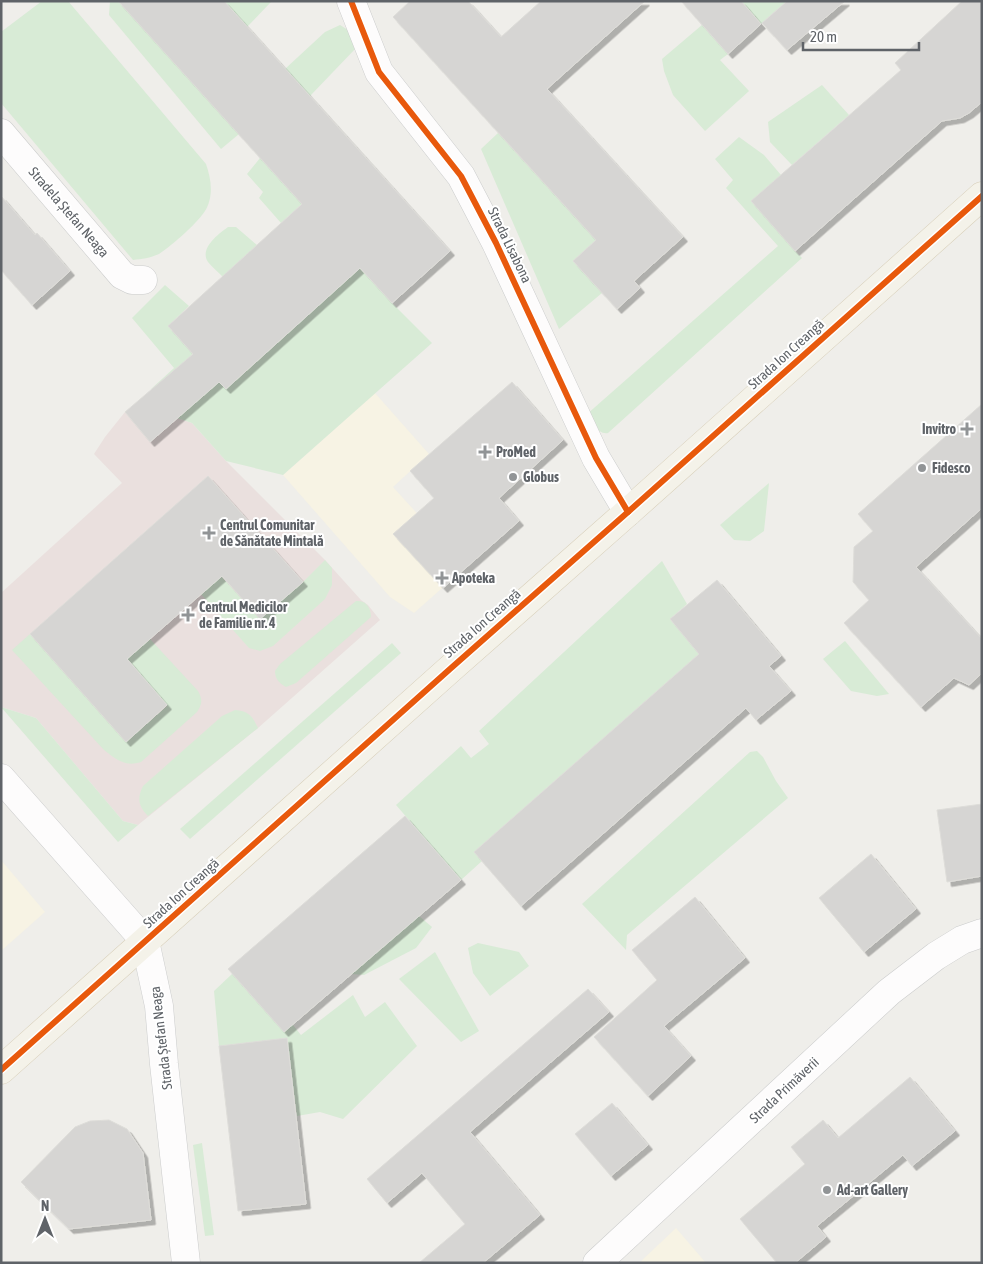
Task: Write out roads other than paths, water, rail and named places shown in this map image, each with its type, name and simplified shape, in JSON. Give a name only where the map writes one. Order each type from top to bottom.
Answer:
[{"type":"main road","name":"Strada Ion Creangă","points":[[1,1070],[982,196]]},
{"type":"street","name":"Strada Lisabona","points":[[351,1],[379,72],[461,176],[496,243],[596,458],[628,512]]},
{"type":"street","name":"Stradela Ștefan Neaga","points":[[1,133],[122,275],[132,280],[142,280]]},
{"type":"street","name":"Strada Ștefan Neaga","points":[[1,778],[145,941],[159,1006],[186,1263]]},
{"type":"street","name":"Strada Primăverii","points":[[598,1263],[889,992],[936,956],[962,940],[982,932]]},
{"type":"place","name":"Invitro","points":[[967,429]]},
{"type":"place","name":"ProMed","points":[[485,452]]},
{"type":"place","name":"Fidesco","points":[[922,468]]},
{"type":"place","name":"Globus","points":[[513,477]]},
{"type":"place","name":"Centrul Comunitar de Sănătate Mintală","points":[[209,533]]},
{"type":"place","name":"Apoteka","points":[[442,578]]},
{"type":"place","name":"Centrul Medicilor de Familie nr. 4","points":[[188,615]]},
{"type":"place","name":"Ad-art Gallery","points":[[827,1190]]}]
